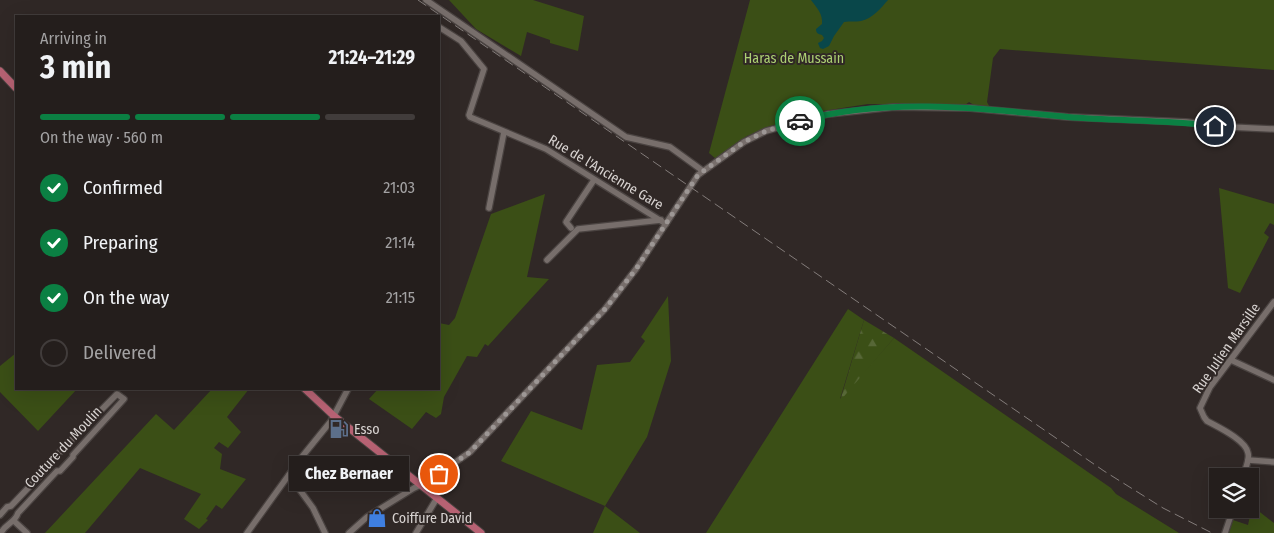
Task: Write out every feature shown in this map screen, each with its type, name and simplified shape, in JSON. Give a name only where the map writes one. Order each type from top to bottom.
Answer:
[{"type":"main road","points":[[0,70],[15,87]]},
{"type":"main road","points":[[306,390],[334,416],[481,533]]},
{"type":"street","points":[[426,0],[626,137],[670,147],[703,172]]},
{"type":"street","name":"Rue de l'Ancienne Gare","points":[[440,28],[461,41],[484,69],[470,117],[546,149],[664,222]]},
{"type":"street","points":[[349,533],[368,517],[420,484],[427,482],[470,452],[598,316],[636,269],[664,222],[698,175],[744,142],[766,131],[828,114],[879,108],[970,108],[1068,117],[1186,122],[1274,129]]},
{"type":"street","points":[[490,208],[504,132]]},
{"type":"street","points":[[571,228],[566,222],[594,180]]},
{"type":"street","points":[[547,260],[578,229],[664,222]]},
{"type":"street","name":"Rue Julien Marsille","points":[[1248,460],[1248,451],[1243,444],[1207,421],[1200,408],[1210,387],[1274,302]]},
{"type":"street","points":[[1230,360],[1274,380]]},
{"type":"street","points":[[247,533],[334,416],[347,390]]},
{"type":"street","name":"Couture du Moulin","points":[[0,515],[7,507],[11,506],[50,462],[66,448],[117,394],[124,399],[60,471],[57,471],[18,513],[14,521]]},
{"type":"street","points":[[66,448],[73,455]]},
{"type":"street","points":[[1246,468],[1248,460],[1274,462]]},
{"type":"street","points":[[50,464],[57,471]]},
{"type":"street","points":[[289,475],[313,508],[325,533]]},
{"type":"street","points":[[416,533],[437,498]]},
{"type":"street","points":[[11,506],[18,513]]},
{"type":"street","points":[[1225,533],[1230,518]]},
{"type":"street","points":[[0,520],[6,526]]},
{"type":"street","points":[[2,533],[6,526],[14,521],[27,533]]},
{"type":"green space","points":[[449,0],[533,0],[584,16],[578,51],[550,43],[550,40],[527,32],[521,56],[476,29]]},
{"type":"green space","name":"Haras de Mussain","points":[[750,0],[1274,0],[1274,70],[1000,49],[993,58],[987,102],[989,106],[974,105],[969,102],[965,105],[868,104],[810,113],[747,136],[716,159],[709,153]]},
{"type":"green space","points":[[1219,188],[1274,204],[1274,225],[1270,223],[1264,233],[1269,237],[1240,293],[1228,288]]},
{"type":"green space","points":[[545,194],[527,277],[549,279],[488,346],[485,344],[477,357],[467,356],[444,397],[441,414],[436,418],[426,412],[412,429],[369,399],[377,390],[440,390],[440,323],[449,325],[455,318],[491,214]]},
{"type":"green space","points":[[668,296],[671,361],[647,437],[605,506],[501,461],[531,411],[582,430],[597,365],[630,362],[645,341],[641,337]]},
{"type":"green space","points":[[848,309],[864,320],[840,399],[894,338],[1111,488],[1116,494],[1179,533],[706,533]]},
{"type":"green space","points":[[864,320],[894,338],[840,401]]},
{"type":"green space","points":[[15,354],[15,390],[76,390],[38,431],[0,392],[0,366]]},
{"type":"green space","points":[[211,390],[248,390],[227,417],[241,432],[228,448],[219,442],[214,448],[222,454],[220,469],[246,479],[222,509],[216,505],[206,519],[208,520],[199,529],[184,519],[201,494],[140,468],[85,533],[45,533],[156,414],[174,430]]},
{"type":"green space","points":[[605,506],[640,533],[593,533]]},
{"type":"green space","points":[[1259,511],[1274,523],[1274,533],[1229,533],[1233,520],[1248,525],[1249,518],[1259,518]]},
{"type":"water","points":[[811,0],[888,0],[869,18],[861,21],[844,22],[829,46],[823,49],[820,48],[818,43],[824,38],[818,34],[816,29],[822,24],[822,17]]},
{"type":"railway","points":[[418,0],[440,15]]},
{"type":"railway","points":[[440,15],[1104,471],[1163,508],[1212,533]]},
{"type":"way so far","points":[[439,474],[470,452],[605,309],[636,269],[698,175],[744,142],[766,131],[800,121]]},
{"type":"place","name":"Esso","points":[[339,429]]},
{"type":"place","name":"Chez Bernaer","points":[[439,474]]},
{"type":"place","name":"Coiffure David","points":[[377,518]]},
{"type":"route","points":[[800,121],[828,114],[894,107],[970,108],[1068,117],[1186,122],[1215,126]]}]
